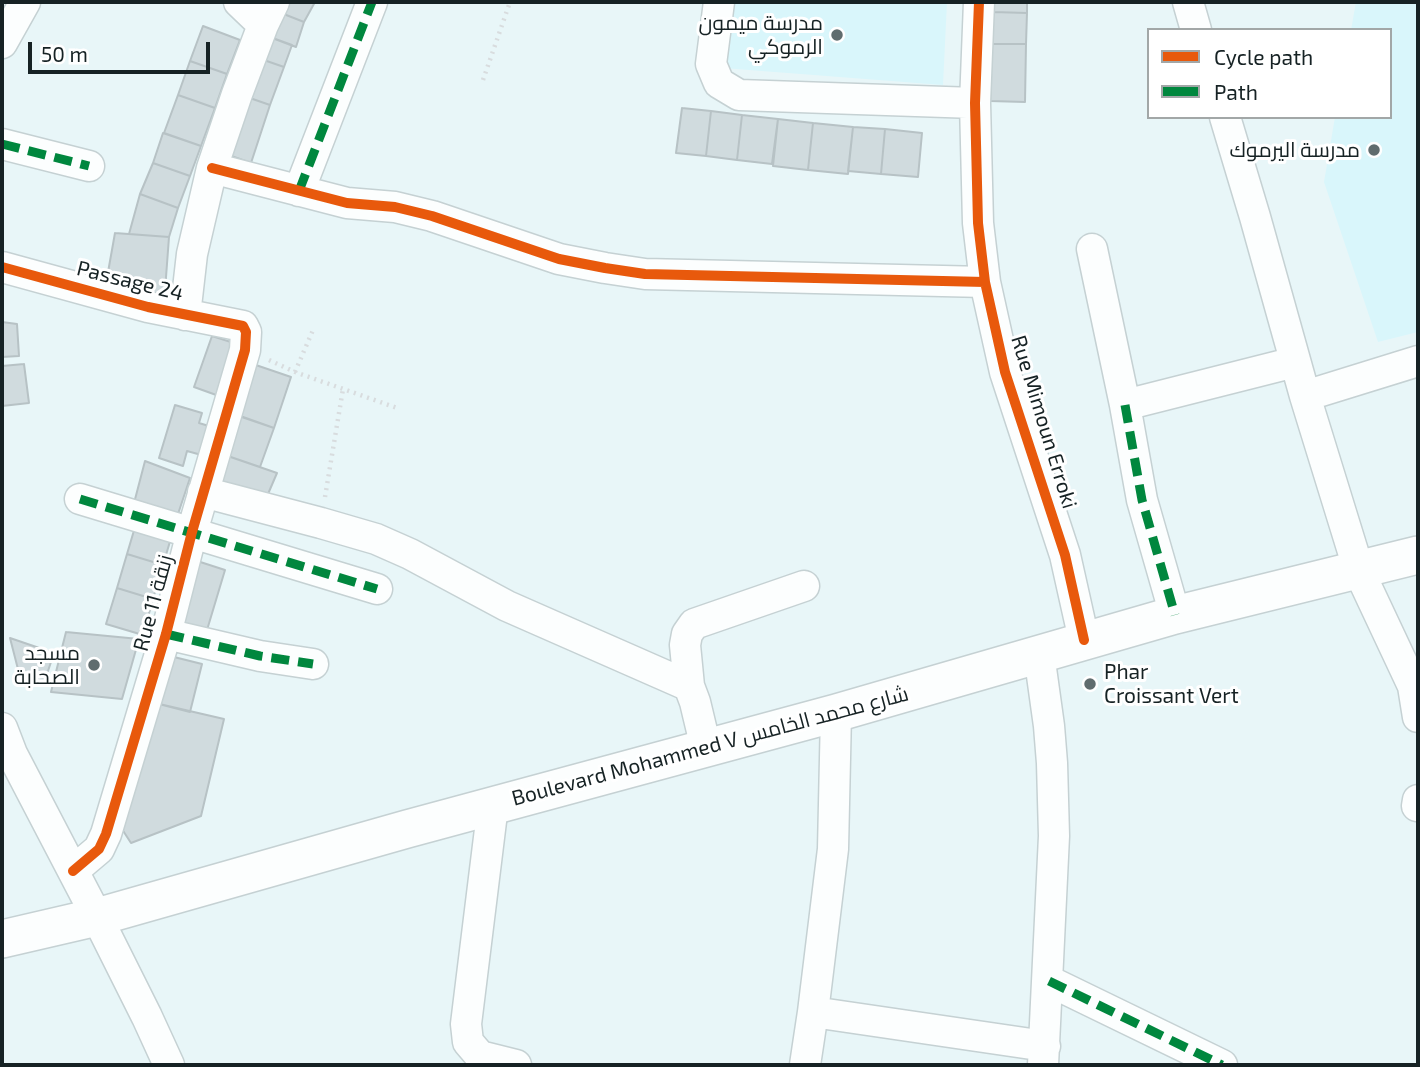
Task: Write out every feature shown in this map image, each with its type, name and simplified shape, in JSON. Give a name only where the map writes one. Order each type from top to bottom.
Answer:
[{"type":"main road","name":"Boulevard Mohammed V شارع محمد الخامس","points":[[2,939],[97,917],[836,713],[1175,615],[1418,555]]},
{"type":"street","points":[[2,43],[24,2]]},
{"type":"street","points":[[239,2],[268,14]]},
{"type":"street","points":[[299,191],[372,2]]},
{"type":"street","points":[[719,2],[711,64],[719,83],[739,95],[975,103]]},
{"type":"street","name":"Rue Mimoun Erroki","points":[[979,2],[975,103],[978,223],[985,282],[1004,373],[1065,555],[1084,640]]},
{"type":"street","points":[[1188,2],[1195,28]]},
{"type":"street","name":"Passage 24","points":[[185,314],[192,254],[212,168],[268,14]]},
{"type":"street","points":[[1226,119],[1305,396],[1359,571],[1413,686],[1418,717]]},
{"type":"street","points":[[2,144],[89,166]]},
{"type":"street","points":[[212,168],[348,203],[396,207],[432,216],[559,260],[631,272],[985,282]]},
{"type":"street","points":[[1092,248],[1142,500],[1175,615]]},
{"type":"street","name":"Passage 24","points":[[2,267],[148,307],[243,326],[246,341]]},
{"type":"street","name":"Rue 11 زنقة","points":[[72,871],[99,849],[106,834],[166,634],[246,341]]},
{"type":"street","points":[[1305,396],[1418,361]]},
{"type":"street","points":[[1125,405],[1295,362]]},
{"type":"street","points":[[204,492],[321,523],[387,544],[508,606],[690,686]]},
{"type":"street","points":[[80,499],[377,589]]},
{"type":"street","points":[[706,748],[690,686],[685,645],[687,634],[694,624],[804,586]]},
{"type":"street","points":[[166,634],[260,656],[313,664]]},
{"type":"street","points":[[813,1012],[1044,1056],[1054,824],[1049,726],[1039,654]]},
{"type":"street","points":[[805,1065],[833,849],[836,713]]},
{"type":"street","points":[[2,728],[12,754],[147,1017],[166,1065]]},
{"type":"street","points":[[1418,800],[1418,806]]},
{"type":"street","points":[[493,806],[466,1024],[468,1042],[480,1056],[516,1065]]},
{"type":"street","points":[[1049,981],[1222,1065]]},
{"type":"path","points":[[483,80],[510,2]]},
{"type":"path","points":[[295,372],[313,330]]},
{"type":"path","points":[[246,341],[295,372],[400,409]]},
{"type":"path","points":[[321,523],[343,388]]},
{"type":"shaded area","name":"مدرسة ميمون الرموكي","points":[[734,2],[947,2],[943,85],[723,68]]},
{"type":"shaded area","name":"مدرسة اليرموك","points":[[1356,2],[1418,2],[1418,332],[1378,342],[1324,182],[1335,119],[1392,119],[1392,28],[1351,28]]},
{"type":"building","points":[[280,2],[315,2],[304,22],[276,11]]},
{"type":"building","points":[[993,2],[1027,2],[1027,13],[993,12]]},
{"type":"building","points":[[276,11],[304,22],[296,47],[267,36]]},
{"type":"building","points":[[993,12],[1027,13],[1026,44],[992,44]]},
{"type":"building","points":[[203,26],[240,40],[227,74],[190,61]]},
{"type":"building","points":[[267,36],[292,45],[284,67],[258,58]]},
{"type":"building","points":[[992,44],[1026,44],[1025,102],[990,101]]},
{"type":"building","points":[[258,58],[284,67],[270,105],[244,96]]},
{"type":"building","points":[[190,61],[227,74],[215,108],[178,95]]},
{"type":"building","points":[[178,95],[215,108],[201,146],[164,133]]},
{"type":"building","points":[[244,96],[270,105],[251,163],[223,153]]},
{"type":"building","points":[[682,108],[711,111],[706,156],[676,153]]},
{"type":"building","points":[[711,111],[742,115],[737,160],[706,156]]},
{"type":"building","points":[[742,115],[778,119],[772,164],[737,160]]},
{"type":"building","points":[[778,119],[813,123],[808,170],[773,166]]},
{"type":"building","points":[[813,123],[853,127],[848,174],[808,170]]},
{"type":"building","points":[[853,127],[885,129],[881,174],[848,171]]},
{"type":"building","points":[[885,129],[922,133],[918,177],[881,174]]},
{"type":"building","points":[[163,133],[201,146],[190,176],[153,163]]},
{"type":"building","points":[[153,163],[190,176],[178,208],[140,194]]},
{"type":"building","points":[[140,194],[178,208],[169,237],[129,234]]},
{"type":"building","points":[[115,233],[169,237],[164,304],[105,289]]},
{"type":"building","points":[[2,322],[17,324],[19,356],[2,357]]},
{"type":"building","points":[[212,336],[237,344],[219,396],[194,387]]},
{"type":"building","points":[[247,362],[291,377],[274,428],[229,412]]},
{"type":"building","points":[[24,364],[29,403],[2,406],[2,366]]},
{"type":"building","points":[[175,405],[202,413],[199,423],[212,427],[205,456],[187,451],[183,466],[159,458]]},
{"type":"building","points":[[233,414],[274,428],[260,467],[219,453]]},
{"type":"building","points":[[219,453],[277,473],[268,494],[215,489]]},
{"type":"building","points":[[145,461],[190,478],[178,514],[133,507]]},
{"type":"building","points":[[138,517],[174,528],[163,565],[127,554]]},
{"type":"building","points":[[127,554],[163,565],[153,599],[117,588]]},
{"type":"building","points":[[191,559],[225,570],[204,640],[169,629]]},
{"type":"building","points":[[117,588],[153,599],[143,635],[106,624]]},
{"type":"building","name":"مسجد الصحابة","points":[[66,632],[139,639],[122,699],[51,692]]},
{"type":"building","points":[[10,638],[54,653],[43,686],[20,677]]},
{"type":"building","points":[[166,655],[202,664],[190,712],[155,703]]},
{"type":"building","points":[[155,703],[224,719],[201,816],[131,843],[120,826]]},
{"type":"marked path","points":[[299,191],[372,2]]},
{"type":"marked path","points":[[2,144],[89,166]]},
{"type":"marked path","points":[[1125,405],[1142,500],[1175,615]]},
{"type":"marked path","points":[[80,499],[377,589]]},
{"type":"marked path","points":[[166,634],[260,656],[313,664]]},
{"type":"marked path","points":[[1049,981],[1222,1065]]},
{"type":"cycle path","points":[[979,2],[975,103],[978,223],[985,282],[1005,372],[1065,555],[1084,640]]},
{"type":"cycle path","points":[[212,168],[347,203],[395,207],[432,216],[559,259],[645,274],[985,282]]},
{"type":"cycle path","points":[[2,267],[148,307],[243,326],[246,332],[245,350],[192,532],[166,634],[106,834],[99,849],[73,871]]},
{"type":"place","name":"مدرسة ميمون الرموكي","points":[[837,35]]},
{"type":"place","name":"مدرسة اليرموك","points":[[1374,150]]},
{"type":"place","name":"مسجد الصحابة","points":[[94,665]]},
{"type":"place","name":"Phar Croissant Vert","points":[[1090,684]]}]
